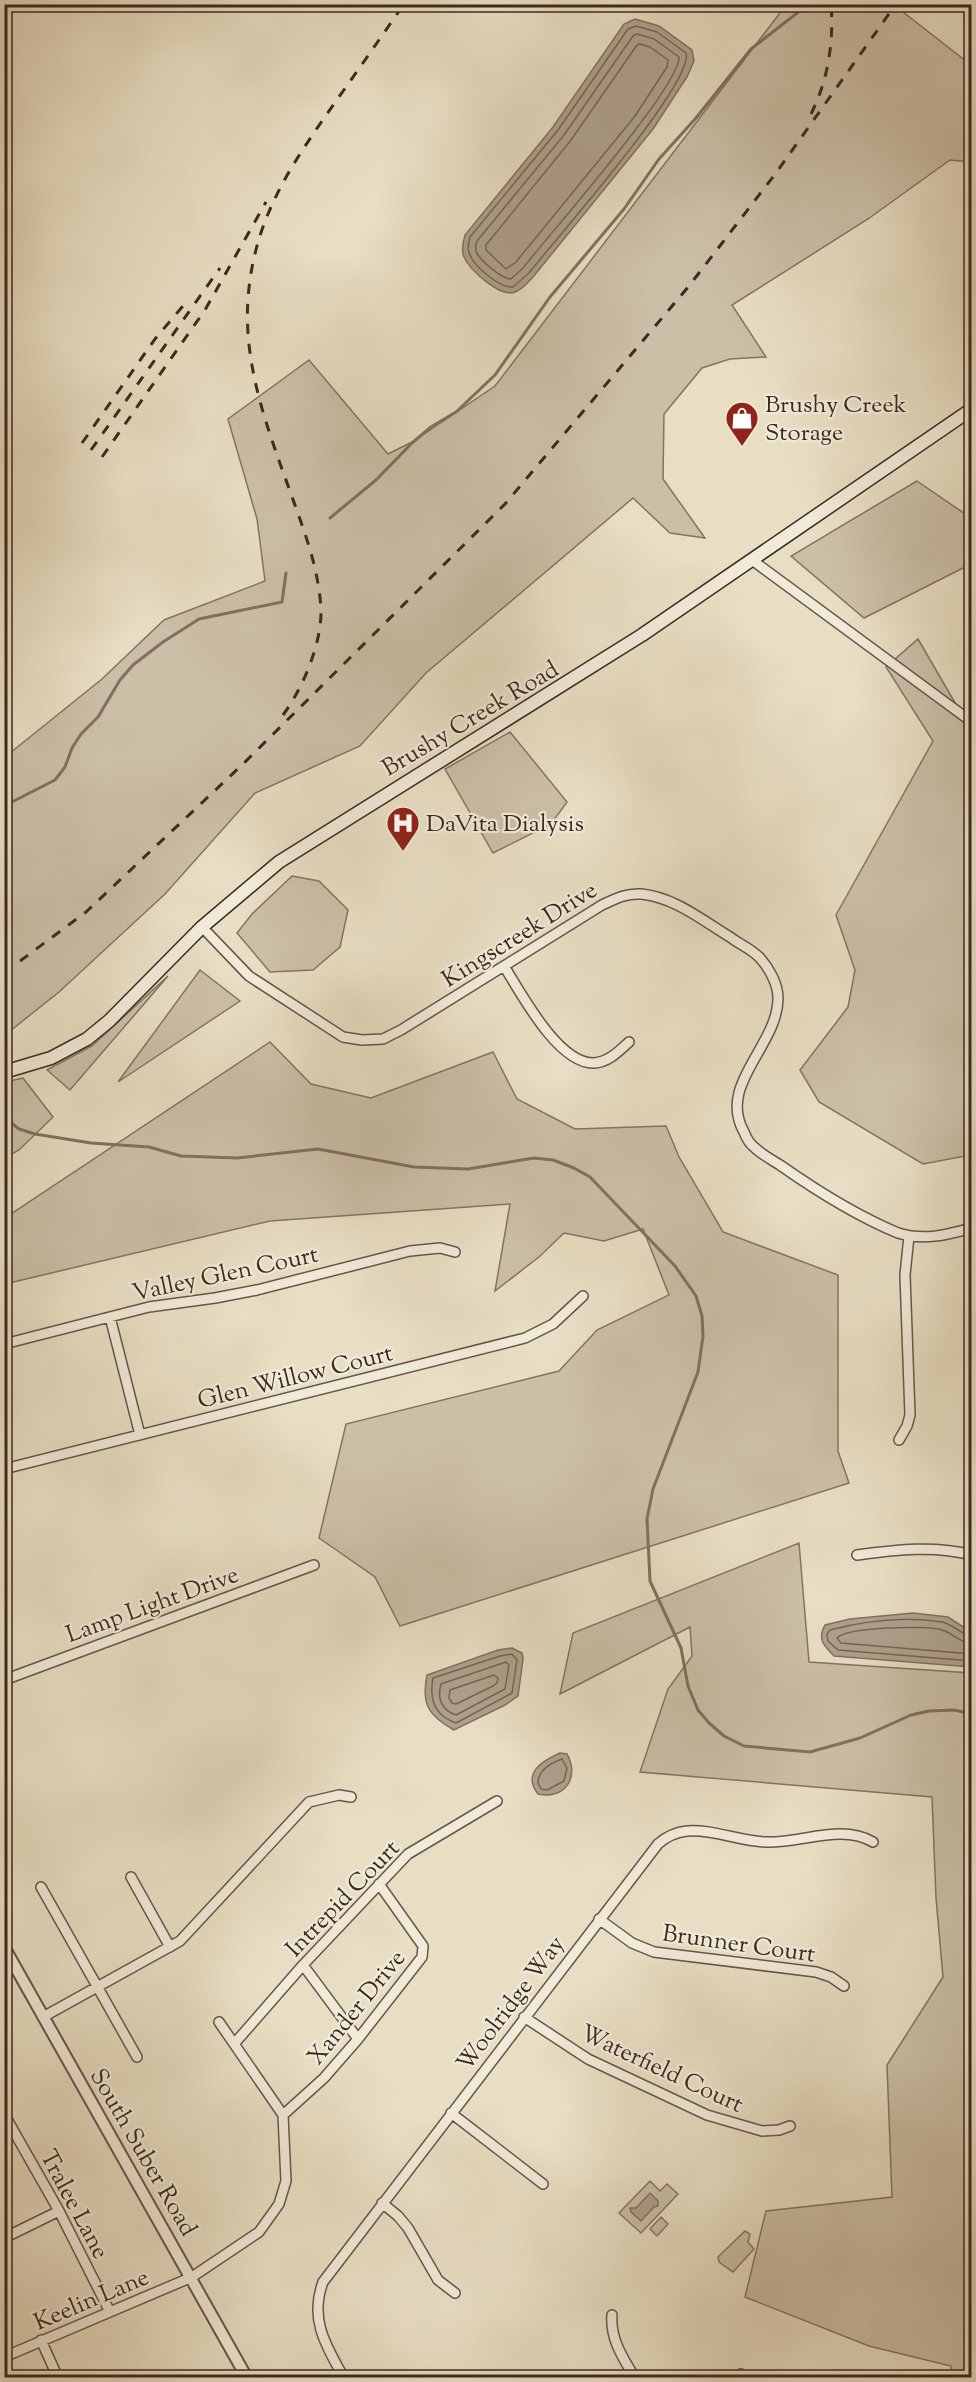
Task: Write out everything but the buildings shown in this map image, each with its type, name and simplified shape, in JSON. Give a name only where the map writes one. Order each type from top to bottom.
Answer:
[{"type":"main road","name":"Brushy Creek Road","points":[[4,1072],[51,1058],[87,1039],[109,1021],[202,927],[237,896],[308,843],[582,674],[972,408]]},
{"type":"street","points":[[752,560],[972,722]]},
{"type":"street","name":"Kingscreek Drive","points":[[202,927],[249,976],[326,1027],[344,1037],[362,1040],[383,1039],[602,905],[621,896],[639,894],[659,897],[680,906],[758,956],[776,983],[778,1014],[762,1047],[743,1077],[737,1095],[742,1131],[754,1147],[788,1171],[886,1228],[909,1236],[935,1237],[972,1228]]},
{"type":"street","points":[[504,966],[554,1043],[578,1060],[593,1063],[610,1059],[629,1042]]},
{"type":"street","points":[[899,1440],[910,1415],[905,1275],[909,1236]]},
{"type":"street","name":"Valley Glen Court","points":[[4,1344],[149,1307],[257,1290],[410,1251],[440,1248],[455,1252]]},
{"type":"street","name":"Glen Willow Court","points":[[4,1469],[525,1338],[553,1324],[583,1296]]},
{"type":"street","points":[[110,1317],[140,1435]]},
{"type":"street","points":[[857,1555],[923,1548],[972,1555]]},
{"type":"street","name":"Lamp Light Drive","points":[[4,1680],[314,1565]]},
{"type":"street","points":[[43,2017],[188,1935],[303,1807],[320,1798],[339,1795],[351,1797]]},
{"type":"street","name":"Intrepid Court","points":[[234,2044],[303,1965],[408,1854],[497,1801]]},
{"type":"street","name":"Woolridge Way","points":[[344,2378],[320,2330],[317,2308],[320,2292],[328,2275],[650,1851],[663,1840],[682,1832],[699,1831],[766,1842],[847,1834],[863,1836],[873,1842]]},
{"type":"street","points":[[130,1877],[170,1947]]},
{"type":"street","name":"Xander Drive","points":[[283,2115],[324,2078],[420,1962],[423,1946],[379,1884]]},
{"type":"street","points":[[41,1887],[137,2057]]},
{"type":"street","name":"Brunner Court","points":[[599,1919],[632,1943],[654,1952],[816,1972],[831,1977],[843,1986]]},
{"type":"street","name":"South Suber Road","points":[[4,1947],[247,2378]]},
{"type":"street","points":[[303,1965],[358,2038]]},
{"type":"street","name":"Waterfield Court","points":[[524,2017],[588,2059],[707,2115],[762,2132],[790,2126]]},
{"type":"street","points":[[219,2022],[283,2115]]},
{"type":"street","points":[[451,2113],[543,2184]]},
{"type":"street","name":"Tralee Lane","points":[[4,2114],[58,2211],[110,2312]]},
{"type":"street","name":"Keelin Lane","points":[[4,2357],[192,2277],[258,2232],[279,2204],[286,2181],[283,2115]]},
{"type":"street","points":[[382,2203],[408,2228],[438,2280],[455,2293]]},
{"type":"street","points":[[4,2238],[58,2211]]},
{"type":"street","points":[[612,2315],[611,2326],[614,2338],[635,2378]]},
{"type":"street","points":[[41,2340],[58,2378]]},
{"type":"shaded area","points":[[786,5],[894,5],[971,65],[971,162],[950,160],[868,219],[732,305],[766,357],[730,359],[702,368],[664,414],[663,479],[705,538],[670,533],[633,498],[426,673],[360,746],[255,793],[165,894],[59,992],[5,1035],[5,757],[102,679],[164,620],[265,581],[257,519],[228,419],[309,360],[388,454],[412,442],[495,386]]},
{"type":"shaded area","points":[[917,481],[971,518],[971,564],[864,618],[791,556]]},
{"type":"shaded area","points":[[918,639],[969,727],[971,726],[971,1155],[923,1164],[819,1102],[800,1070],[848,1007],[855,970],[836,915],[933,741],[886,667]]},
{"type":"shaded area","points":[[510,732],[567,802],[551,824],[493,853],[445,769]]},
{"type":"shaded area","points":[[292,876],[319,881],[348,910],[340,947],[313,970],[270,972],[237,933],[252,914]]},
{"type":"shaded area","points":[[200,970],[240,1001],[118,1082]]},
{"type":"shaded area","points":[[168,976],[70,1090],[47,1070],[92,1046]]},
{"type":"shaded area","points":[[270,1042],[311,1084],[371,1098],[493,1052],[517,1099],[575,1129],[666,1126],[679,1157],[723,1232],[838,1275],[838,1451],[849,1483],[400,1626],[375,1577],[319,1538],[346,1424],[559,1371],[597,1330],[669,1295],[643,1229],[604,1241],[564,1233],[539,1257],[495,1291],[510,1204],[270,1221],[5,1284],[5,1218]]},
{"type":"shaded area","points":[[23,1078],[53,1117],[19,1150],[5,1158],[5,1082]]},
{"type":"shaded area","points":[[799,1543],[809,1662],[971,1673],[971,2377],[952,2377],[951,2366],[869,2346],[745,2297],[766,2211],[892,2197],[887,2065],[943,1977],[936,1898],[932,1797],[640,1772],[668,1689],[692,1656],[690,1627],[560,1694],[573,1633]]},
{"type":"shaded area","points":[[650,2181],[660,2191],[667,2184],[678,2194],[641,2233],[619,2213]]},
{"type":"shaded area","points":[[661,2217],[668,2224],[657,2236],[650,2229]]},
{"type":"shaded area","points":[[745,2231],[750,2234],[748,2242],[754,2249],[733,2272],[719,2262],[718,2257]]},
{"type":"water","points":[[635,19],[659,26],[692,50],[694,61],[687,77],[653,129],[533,277],[515,292],[509,293],[494,287],[472,269],[464,257],[462,249],[465,235],[553,127],[624,24]]},
{"type":"water","points":[[913,1613],[948,1617],[971,1632],[971,1667],[834,1656],[823,1642],[822,1634],[825,1625],[850,1619]]},
{"type":"water","points":[[512,1648],[522,1653],[523,1659],[518,1696],[505,1705],[454,1730],[438,1720],[426,1702],[427,1675],[498,1650]]},
{"type":"water","points":[[560,1753],[567,1754],[571,1763],[572,1771],[568,1785],[556,1794],[538,1794],[532,1780],[533,1774],[541,1764]]},
{"type":"water","points":[[650,2193],[658,2201],[658,2206],[654,2207],[641,2221],[631,2212],[630,2208],[636,2208]]},
{"type":"waterway","points":[[330,518],[376,480],[412,443],[431,427],[456,412],[495,375],[550,297],[624,209],[659,159],[696,118],[751,49],[801,10]]},
{"type":"waterway","points":[[4,806],[55,780],[65,767],[72,748],[81,734],[98,717],[120,680],[133,665],[199,619],[282,602],[286,573]]},
{"type":"waterway","points":[[4,1117],[19,1129],[35,1134],[91,1143],[149,1147],[181,1156],[237,1158],[318,1149],[414,1167],[468,1169],[534,1158],[553,1160],[590,1177],[675,1266],[696,1296],[702,1316],[703,1336],[698,1372],[653,1489],[647,1519],[650,1581],[681,1648],[688,1686],[698,1710],[724,1736],[744,1746],[810,1752],[860,1738],[911,1715],[929,1711],[954,1710],[972,1714]]},
{"type":"railway","points":[[283,715],[298,692],[310,665],[318,636],[321,609],[318,583],[305,533],[268,427],[253,373],[247,317],[253,261],[269,212],[292,167],[404,4]]},
{"type":"railway","points":[[811,114],[826,74],[832,32],[831,4]]},
{"type":"railway","points":[[4,973],[86,912],[243,764],[505,504],[689,286],[776,173],[896,4]]},
{"type":"railway","points":[[102,457],[205,310],[266,202]]},
{"type":"railway","points":[[91,450],[220,268]]},
{"type":"railway","points":[[82,443],[155,339],[188,300]]},
{"type":"place","name":"Brushy Creek Storage","points":[[742,447]]},
{"type":"place","name":"DaVita Dialysis","points":[[403,852]]}]
